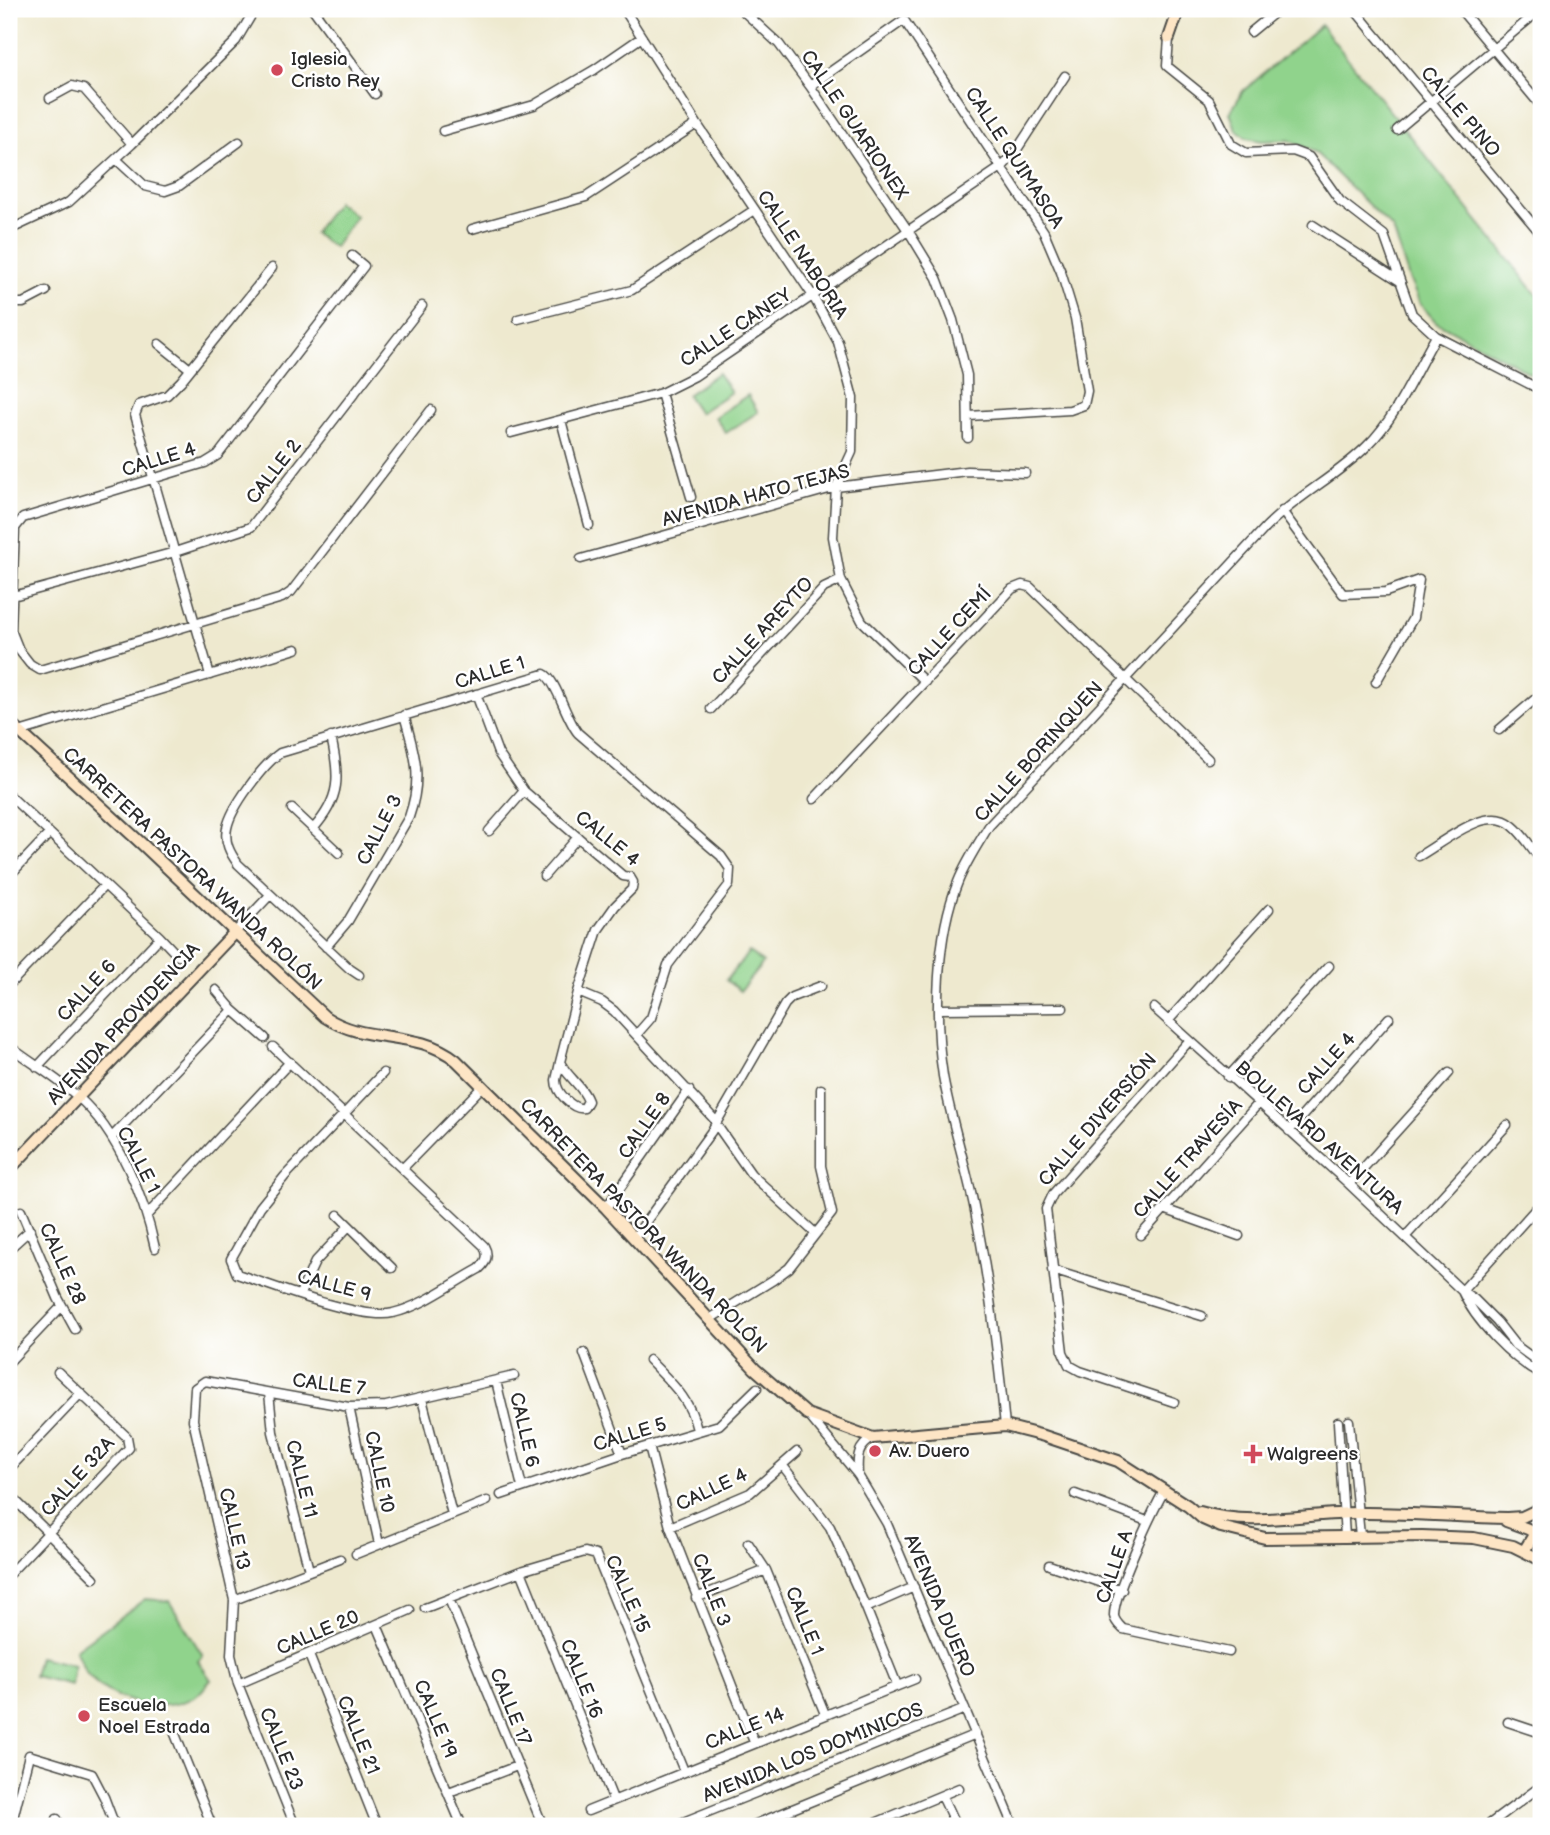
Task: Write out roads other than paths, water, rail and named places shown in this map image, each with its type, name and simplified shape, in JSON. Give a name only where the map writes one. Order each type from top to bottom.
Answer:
[{"type":"street","points":[[9,230],[69,202],[236,41],[255,9]]},
{"type":"street","points":[[313,9],[375,94]]},
{"type":"street","name":"CALLE NABORIA","points":[[624,9],[697,124],[813,296],[838,342],[853,398],[852,452],[836,487],[833,537],[841,580],[862,621],[925,682]]},
{"type":"street","name":"CALLE GUARIONEX","points":[[741,9],[779,44],[810,86],[909,232],[936,278],[953,320],[967,375],[968,438]]},
{"type":"street","points":[[1179,9],[1169,38],[1167,66],[1209,100],[1231,144],[1246,153],[1293,151],[1309,156],[1340,201],[1384,235],[1412,314],[1436,336],[1541,390]]},
{"type":"street","points":[[1251,32],[1279,9]]},
{"type":"street","name":"CALLE PINO","points":[[1354,9],[1541,234]]},
{"type":"street","points":[[1460,9],[1541,106]]},
{"type":"street","points":[[1397,130],[1541,9]]},
{"type":"street","name":"CALLE QUIMASOA","points":[[810,86],[904,20],[1003,166],[1044,232],[1061,272],[1074,318],[1087,391],[1084,405],[1070,411],[969,415]]},
{"type":"street","points":[[443,131],[534,105],[594,70],[642,37]]},
{"type":"street","name":"CALLE CANEY","points":[[511,433],[662,393],[695,376],[1003,166],[1014,154],[1065,76]]},
{"type":"street","points":[[50,98],[72,86],[84,89],[132,144]]},
{"type":"street","points":[[472,229],[586,197],[697,124]]},
{"type":"street","points":[[116,159],[145,187],[164,191],[179,186],[239,142]]},
{"type":"street","points":[[518,319],[632,290],[754,210]]},
{"type":"street","points":[[1313,225],[1398,279]]},
{"type":"street","name":"CALLE 4","points":[[13,596],[15,528],[23,518],[205,463],[218,455],[364,266],[352,256]]},
{"type":"street","points":[[210,674],[135,415],[139,405],[167,395],[272,268]]},
{"type":"street","points":[[9,303],[23,303],[46,291]]},
{"type":"street","name":"CALLE 2","points":[[13,596],[175,552],[251,527],[422,306]]},
{"type":"street","name":"CALLE BORINQUEN","points":[[1004,1426],[996,1336],[975,1210],[943,1074],[938,1009],[943,936],[956,889],[989,826],[1004,808],[1282,511],[1369,445],[1393,412],[1436,336]]},
{"type":"street","points":[[159,344],[190,369]]},
{"type":"street","points":[[662,393],[691,497]]},
{"type":"street","points":[[13,596],[11,630],[19,650],[30,664],[40,670],[282,598],[291,592],[431,410]]},
{"type":"street","points":[[561,420],[589,525]]},
{"type":"street","name":"AVENIDA HATO TEJAS","points":[[581,559],[836,487],[967,471],[1025,472]]},
{"type":"street","points":[[1282,511],[1343,594],[1386,592],[1419,580],[1413,618],[1376,682]]},
{"type":"street","name":"CALLE AREYTO","points":[[711,709],[824,588],[841,580]]},
{"type":"street","name":"CALLE CEMÍ","points":[[814,799],[1012,589],[1022,585],[1030,587],[1208,759]]},
{"type":"street","points":[[19,732],[296,649]]},
{"type":"street","name":"CALLE 1","points":[[359,975],[350,970],[238,864],[230,853],[227,841],[227,828],[231,817],[260,771],[280,753],[541,674],[549,676],[567,718],[578,733],[721,856],[730,869],[726,892],[668,965],[651,1017],[637,1034]]},
{"type":"street","name":"CALLE 4","points":[[476,694],[494,745],[524,791],[623,876],[630,877],[633,884],[598,930],[578,992],[556,1080],[559,1090],[573,1107],[584,1108],[588,1101],[586,1095],[564,1070],[561,1062]]},
{"type":"street","points":[[1499,730],[1541,694]]},
{"type":"street","name":"CALLE 3","points":[[326,947],[348,922],[409,817],[414,803],[418,771],[404,715]]},
{"type":"street","name":"CARRETERA PASTORA WANDA ROLÓN","points":[[9,722],[334,1023],[353,1032],[433,1045],[456,1060],[606,1208],[755,1369],[807,1414],[873,1437],[1004,1426],[1044,1436],[1118,1461],[1188,1506],[1217,1517],[1248,1519],[1359,1513],[1498,1518]]},
{"type":"street","points":[[313,829],[328,809],[337,786],[331,737]]},
{"type":"street","points":[[489,831],[524,791]]},
{"type":"street","points":[[9,795],[178,956]]},
{"type":"street","points":[[292,809],[339,853]]},
{"type":"street","points":[[1419,856],[1459,831],[1497,817],[1511,824],[1541,860]]},
{"type":"street","points":[[9,876],[49,834]]},
{"type":"street","points":[[544,876],[579,837]]},
{"type":"street","points":[[9,985],[104,884]]},
{"type":"street","points":[[235,932],[270,895]]},
{"type":"street","points":[[1168,1021],[1269,909]]},
{"type":"street","name":"AVENIDA PROVIDENCIA","points":[[9,1170],[235,932]]},
{"type":"street","name":"CALLE 6","points":[[37,1066],[160,937]]},
{"type":"street","points":[[1228,1077],[1329,966]]},
{"type":"street","points":[[634,1238],[711,1132],[785,1004],[792,997],[821,986]]},
{"type":"street","points":[[216,990],[233,1010],[265,1038]]},
{"type":"street","points":[[578,992],[602,1002],[637,1034]]},
{"type":"street","points":[[938,1009],[1063,1008]]},
{"type":"street","name":"BOULEVARD AVENTURA","points":[[1154,1008],[1349,1184],[1462,1292],[1474,1299],[1541,1374]]},
{"type":"street","points":[[113,1137],[233,1010]]},
{"type":"street","name":"CALLE 4","points":[[1289,1130],[1389,1018]]},
{"type":"street","name":"CALLE 8","points":[[606,1208],[689,1090],[637,1034]]},
{"type":"street","name":"CALLE DIVERSIÓN","points":[[1174,1402],[1069,1365],[1063,1352],[1046,1209],[1048,1201],[1189,1041]]},
{"type":"street","name":"CALLE 1","points":[[9,1046],[79,1097],[113,1137],[147,1214],[155,1248]]},
{"type":"street","name":"CALLE 9","points":[[273,1047],[343,1114],[403,1168],[484,1246],[487,1256],[483,1265],[411,1307],[389,1314],[360,1313],[237,1274],[231,1259],[260,1207],[285,1176],[343,1114],[383,1073]]},
{"type":"street","points":[[147,1214],[290,1062]]},
{"type":"street","points":[[1349,1184],[1449,1073]]},
{"type":"street","points":[[403,1168],[483,1086]]},
{"type":"street","points":[[708,1320],[789,1268],[832,1211],[821,1166],[821,1089]]},
{"type":"street","points":[[689,1090],[716,1123],[751,1174],[815,1233]]},
{"type":"street","name":"CALLE TRAVESÍA","points":[[1141,1235],[1258,1104]]},
{"type":"street","points":[[1405,1237],[1507,1125]]},
{"type":"street","points":[[1462,1292],[1541,1203]]},
{"type":"street","points":[[1164,1209],[1238,1236]]},
{"type":"street","name":"CALLE 28","points":[[21,1211],[62,1306],[75,1329]]},
{"type":"street","points":[[338,1215],[392,1268]]},
{"type":"street","points":[[300,1294],[315,1262],[349,1226]]},
{"type":"street","points":[[9,1249],[30,1230]]},
{"type":"street","points":[[1052,1270],[1202,1316]]},
{"type":"street","name":"BOULEVARD AVENTURA","points":[[1462,1292],[1476,1316],[1525,1355],[1541,1364]]},
{"type":"street","points":[[9,1363],[62,1306]]},
{"type":"street","points":[[584,1353],[622,1454]]},
{"type":"street","points":[[649,1360],[682,1395],[693,1411],[697,1430]]},
{"type":"street","name":"CALLE 32A","points":[[9,1574],[129,1448],[127,1437],[58,1372]]},
{"type":"street","name":"CALLE 7","points":[[200,1385],[205,1381],[349,1407],[386,1406],[514,1376]]},
{"type":"street","name":"CALLE 6","points":[[496,1381],[522,1487]]},
{"type":"street","name":"CALLE 13","points":[[200,1385],[195,1388],[194,1420],[234,1600],[231,1656],[238,1684]]},
{"type":"street","name":"CALLE 5","points":[[501,1495],[719,1425],[757,1388]]},
{"type":"street","points":[[9,1469],[80,1393]]},
{"type":"street","name":"CALLE 11","points":[[269,1393],[273,1432],[309,1570]]},
{"type":"street","points":[[749,1396],[757,1405]]},
{"type":"street","points":[[422,1399],[452,1514]]},
{"type":"street","name":"CALLE 10","points":[[349,1407],[379,1544]]},
{"type":"street","name":"AVENIDA DUERO","points":[[807,1414],[858,1475],[887,1524],[1014,1826]]},
{"type":"street","points":[[1349,1421],[1360,1536]]},
{"type":"street","points":[[1338,1422],[1345,1537]]},
{"type":"street","points":[[858,1475],[859,1451],[864,1443],[873,1437]]},
{"type":"street","name":"CALLE 3","points":[[649,1446],[670,1527],[754,1742]]},
{"type":"street","name":"CALLE 4","points":[[670,1527],[750,1493],[797,1452]]},
{"type":"street","points":[[783,1466],[830,1527],[897,1685]]},
{"type":"street","name":"CALLE A","points":[[1164,1492],[1147,1521],[1114,1614],[1116,1623],[1123,1629],[1229,1653]]},
{"type":"street","points":[[9,1494],[94,1578]]},
{"type":"street","points":[[1074,1494],[1147,1521]]},
{"type":"street","points":[[356,1554],[487,1501]]},
{"type":"street","name":"CARRETERA PASTORA WANDA ROLÓN","points":[[1188,1506],[1203,1519],[1221,1528],[1265,1538],[1474,1538],[1513,1546],[1541,1560]]},
{"type":"street","points":[[1498,1518],[1522,1517],[1541,1508]]},
{"type":"street","points":[[1498,1518],[1538,1535]]},
{"type":"street","points":[[1524,1550],[1538,1535],[1541,1522]]},
{"type":"street","name":"CALLE 1","points":[[748,1543],[766,1570],[825,1714]]},
{"type":"street","name":"CALLE 15","points":[[425,1608],[521,1571],[585,1552],[596,1555],[684,1771]]},
{"type":"street","points":[[234,1600],[340,1559]]},
{"type":"street","points":[[1049,1565],[1122,1590]]},
{"type":"street","points":[[696,1598],[766,1570]]},
{"type":"street","name":"CALLE 16","points":[[521,1571],[613,1799]]},
{"type":"street","points":[[866,1608],[914,1587]]},
{"type":"street","name":"CALLE 17","points":[[449,1599],[543,1826]]},
{"type":"street","name":"CALLE 20","points":[[238,1684],[410,1610]]},
{"type":"street","name":"CALLE 19","points":[[377,1625],[462,1826]]},
{"type":"street","name":"CALLE 21","points":[[309,1655],[377,1826]]},
{"type":"street","name":"CALLE 14","points":[[589,1811],[613,1799],[915,1679]]},
{"type":"street","name":"CALLE 23","points":[[238,1684],[295,1826]]},
{"type":"street","name":"AVENIDA LOS DOMINICOS","points":[[673,1826],[965,1709]]},
{"type":"street","points":[[1508,1722],[1541,1733]]},
{"type":"street","points":[[175,1734],[212,1826]]},
{"type":"street","points":[[751,1826],[976,1734]]},
{"type":"street","points":[[11,1826],[29,1755],[92,1774],[115,1826]]},
{"type":"street","points":[[449,1792],[517,1766]]},
{"type":"street","points":[[1486,1826],[1541,1786]]},
{"type":"street","points":[[870,1826],[959,1788]]},
{"type":"street","points":[[942,1796],[956,1826]]},
{"type":"place","name":"Iglesia Cristo Rey","points":[[277,70]]},
{"type":"place","name":"Av. Duero","points":[[875,1451]]},
{"type":"place","name":"Walgreens","points":[[1253,1454]]},
{"type":"place","name":"Escuela Noel Estrada","points":[[84,1716]]}]
